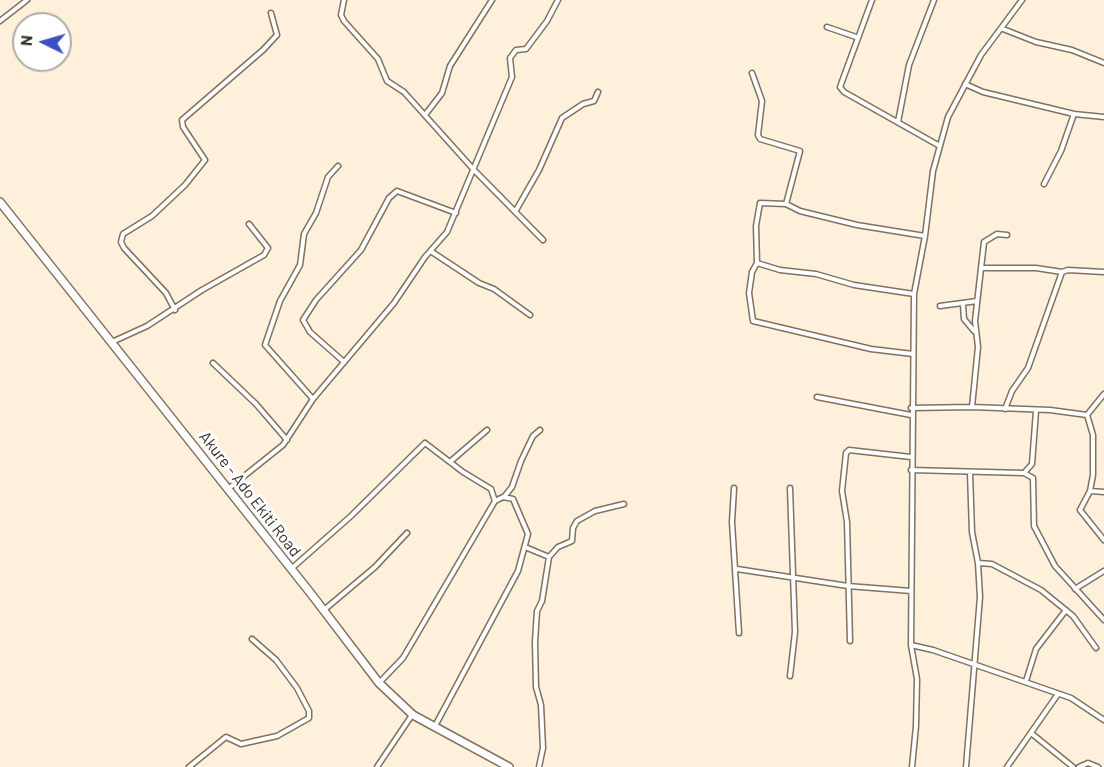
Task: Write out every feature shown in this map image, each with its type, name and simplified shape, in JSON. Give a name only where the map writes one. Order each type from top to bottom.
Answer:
[{"type":"main road","name":"Akure - Ado Ekiti Road","points":[[0,202],[291,568],[379,683],[413,715],[509,767]]},
{"type":"street","points":[[0,21],[27,0]]},
{"type":"street","points":[[345,0],[340,15],[378,59],[387,81],[404,92],[474,170],[543,240]]},
{"type":"street","points":[[425,115],[442,93],[450,66],[492,0]]},
{"type":"street","points":[[228,489],[274,453],[286,440],[313,399],[399,296],[425,257],[432,252],[447,232],[512,77],[510,58],[516,50],[526,49],[547,21],[558,0]]},
{"type":"street","points":[[872,0],[856,37],[840,87],[844,92],[938,145]]},
{"type":"street","points":[[898,122],[909,65],[934,0]]},
{"type":"street","points":[[912,767],[917,679],[911,645],[911,408],[914,294],[925,236],[927,201],[938,145],[948,117],[981,55],[1003,29],[1022,0]]},
{"type":"street","points":[[175,310],[166,293],[124,248],[121,242],[123,234],[152,216],[185,185],[205,160],[183,127],[182,120],[263,50],[277,35],[271,13]]},
{"type":"street","points":[[827,27],[856,37]]},
{"type":"street","points":[[1003,29],[1036,42],[1072,50],[1104,63]]},
{"type":"street","points":[[752,73],[762,101],[758,135],[760,139],[800,151],[786,204]]},
{"type":"street","points":[[965,84],[983,92],[1074,114],[1104,117]]},
{"type":"street","points":[[515,212],[562,118],[583,104],[594,101],[598,92]]},
{"type":"street","points":[[1044,184],[1061,152],[1074,114]]},
{"type":"street","points":[[313,399],[266,345],[280,301],[300,265],[304,234],[316,213],[328,177],[338,166]]},
{"type":"street","points":[[344,362],[310,332],[303,320],[316,300],[361,250],[389,198],[398,190],[456,213]]},
{"type":"street","points":[[913,354],[871,349],[753,321],[749,293],[752,272],[757,263],[756,226],[760,203],[786,204],[800,212],[857,225],[925,236]]},
{"type":"street","points":[[112,342],[175,310],[202,290],[264,255],[268,248],[249,224]]},
{"type":"street","points":[[972,407],[978,347],[974,331],[984,242],[997,234],[1007,235]]},
{"type":"street","points":[[432,252],[479,283],[494,289],[530,315]]},
{"type":"street","points":[[757,263],[780,270],[816,274],[854,285],[914,294]]},
{"type":"street","points":[[982,268],[1104,272]]},
{"type":"street","points":[[1005,409],[1012,391],[1028,368],[1062,272]]},
{"type":"street","points":[[940,306],[963,305],[978,301]]},
{"type":"street","points":[[963,305],[964,319],[974,331]]},
{"type":"street","points":[[213,363],[256,404],[286,440]]},
{"type":"street","points":[[1087,415],[1104,393]]},
{"type":"street","points":[[817,397],[911,415]]},
{"type":"street","points":[[911,408],[972,407],[1050,410],[1087,415]]},
{"type":"street","points":[[1024,473],[1032,464],[1036,411]]},
{"type":"street","points":[[1087,415],[1093,435],[1093,475],[1089,491],[1080,510],[1104,540]]},
{"type":"street","points":[[451,461],[487,430]]},
{"type":"street","points":[[379,683],[403,658],[495,501],[503,497],[512,487],[533,436],[540,430]]},
{"type":"street","points":[[291,568],[351,516],[424,443],[463,472],[491,489],[495,501]]},
{"type":"street","points":[[850,641],[847,522],[842,491],[846,453],[849,450],[911,457]]},
{"type":"street","points":[[911,470],[1024,473],[1033,478],[1034,526],[1055,566],[1104,620]]},
{"type":"street","points":[[966,767],[973,707],[972,663],[979,633],[978,563],[972,532],[970,473]]},
{"type":"street","points":[[434,727],[512,585],[525,547],[528,534],[513,498],[512,487]]},
{"type":"street","points":[[734,488],[732,522],[739,633]]},
{"type":"street","points":[[790,488],[795,645],[790,676]]},
{"type":"street","points":[[1089,491],[1104,492]]},
{"type":"street","points":[[503,497],[513,498]]},
{"type":"street","points":[[539,767],[543,748],[541,705],[536,687],[535,642],[537,611],[542,601],[549,556],[572,541],[573,528],[578,521],[595,512],[624,504]]},
{"type":"street","points":[[324,611],[375,567],[407,533]]},
{"type":"street","points":[[525,547],[549,556]]},
{"type":"street","points":[[978,563],[992,564],[1022,577],[1066,610],[1080,624],[1096,648]]},
{"type":"street","points":[[736,569],[848,586],[911,591]]},
{"type":"street","points":[[1075,590],[1104,570]]},
{"type":"street","points":[[1026,681],[1035,650],[1066,610]]},
{"type":"street","points":[[189,767],[226,737],[241,744],[277,736],[309,718],[309,711],[297,688],[276,660],[252,639]]},
{"type":"street","points":[[911,645],[972,663],[1071,698],[1104,720]]},
{"type":"street","points":[[1007,767],[1058,694]]},
{"type":"street","points":[[377,767],[413,715]]},
{"type":"street","points":[[1031,733],[1073,767]]},
{"type":"street","points":[[1079,767],[1088,763],[1098,767]]}]
